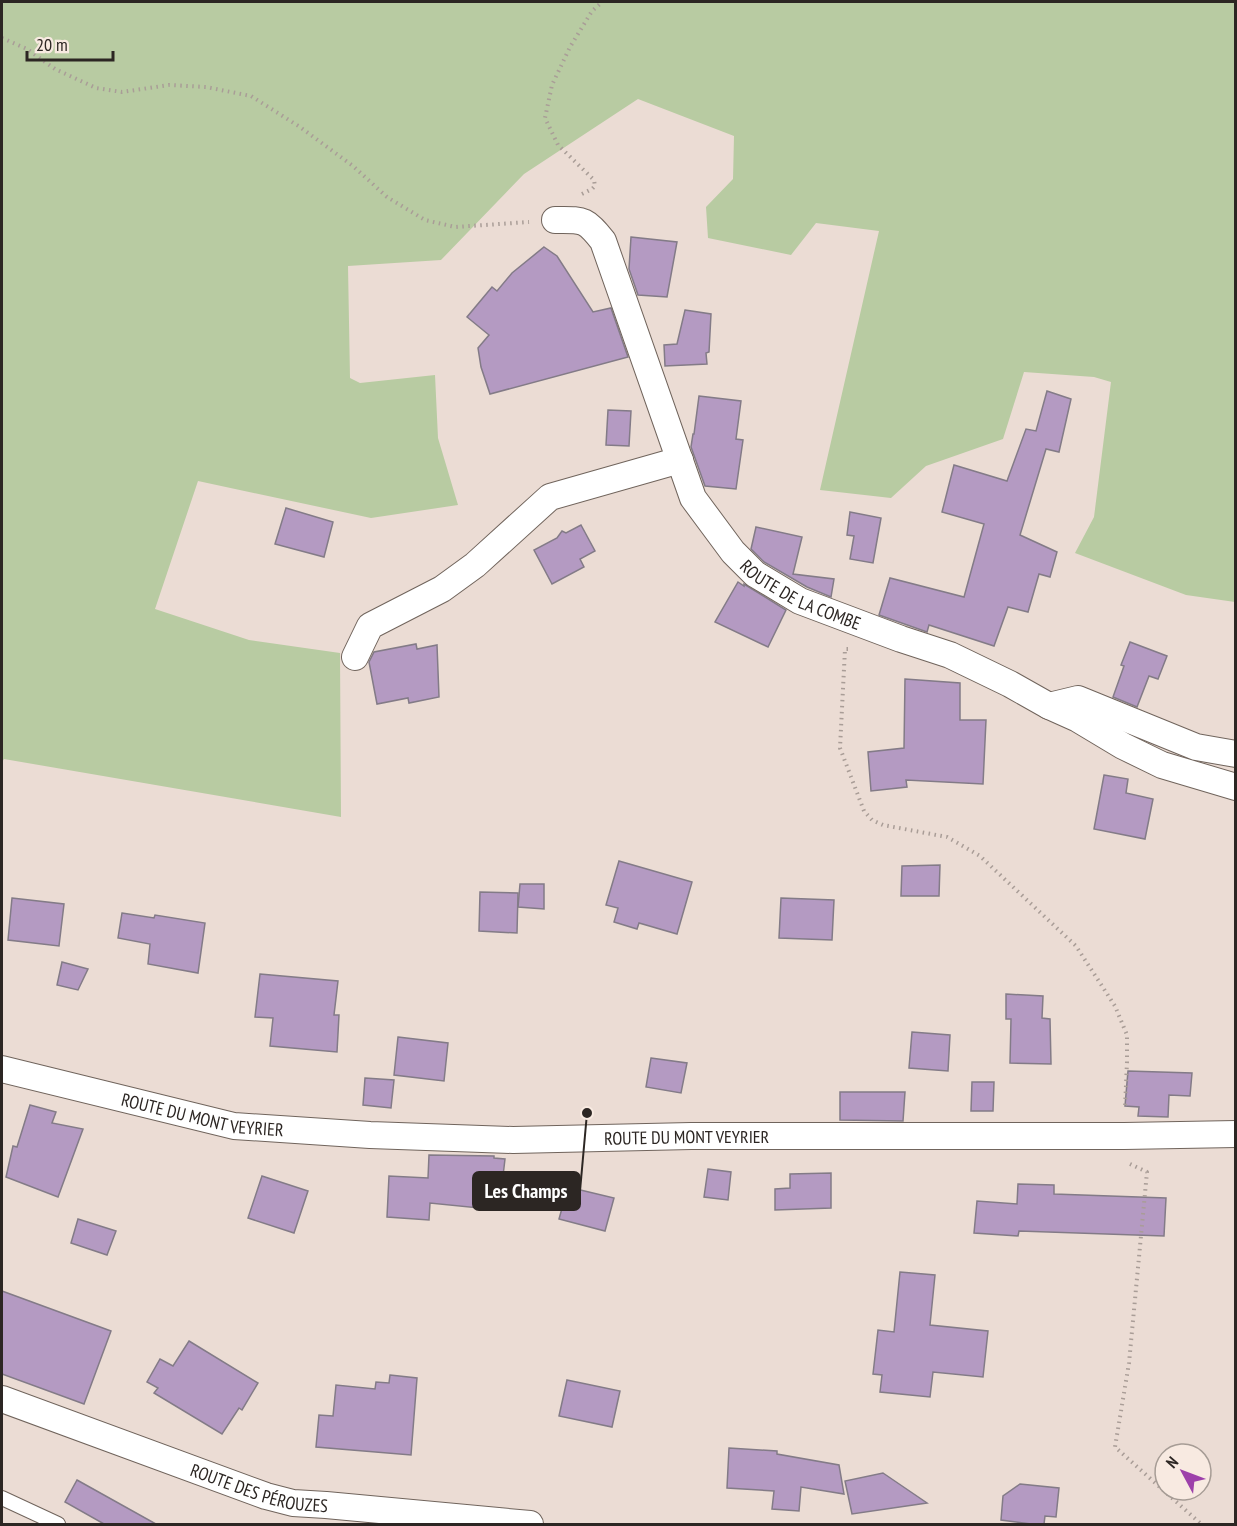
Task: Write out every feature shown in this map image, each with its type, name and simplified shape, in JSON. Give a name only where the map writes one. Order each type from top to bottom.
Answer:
[{"type":"street","name":"ROUTE DE LA COMBE","points":[[555,220],[582,220],[594,229],[603,241],[693,498],[733,552],[755,574],[800,601],[950,655],[1078,719],[1123,746],[1162,765],[1236,787]]},
{"type":"street","points":[[355,657],[370,626],[442,589],[475,565],[550,497],[680,460]]},
{"type":"street","points":[[1049,706],[1078,699],[1196,747],[1236,754]]},
{"type":"street","name":"ROUTE DU MONT VEYRIER","points":[[2,1069],[234,1126],[370,1135],[513,1140],[692,1136],[1236,1134]]},
{"type":"street","name":"ROUTE DES PÉROUZES","points":[[2,1399],[266,1496],[293,1503],[530,1524]]},
{"type":"lane","points":[[2,1498],[58,1524]]},
{"type":"path","points":[[2,38],[27,49],[54,69],[96,88],[122,92],[169,85],[206,87],[251,96],[300,127],[353,166],[387,197],[425,220],[454,227],[555,220],[564,200],[580,195],[595,186],[594,180],[558,145],[545,117],[552,85],[570,47],[592,12],[602,2]]},
{"type":"path","points":[[856,647],[844,650],[840,748],[864,811],[872,820],[883,825],[947,837],[980,856],[1076,946],[1115,1006],[1127,1035],[1127,1062],[1116,1136],[1107,1154],[1148,1172],[1129,1363],[1115,1447],[1201,1524]]},
{"type":"green space","points":[[2,2],[1235,2],[1235,602],[1186,595],[1075,553],[1094,517],[1111,382],[1094,377],[1024,372],[1003,439],[926,466],[891,498],[820,490],[879,231],[816,223],[791,255],[708,238],[706,207],[733,179],[734,136],[638,99],[524,174],[441,260],[348,266],[350,378],[360,383],[435,375],[438,438],[458,505],[371,518],[198,481],[155,609],[249,640],[340,653],[341,817],[4,759],[2,762]]},
{"type":"building","points":[[631,237],[677,242],[667,297],[638,295],[629,269]]},
{"type":"building","points":[[544,247],[557,256],[593,312],[611,308],[628,357],[490,394],[481,367],[478,348],[489,335],[467,317],[492,287],[497,291],[512,273]]},
{"type":"building","points":[[685,310],[711,314],[709,352],[706,353],[707,364],[665,366],[664,345],[677,344]]},
{"type":"building","points":[[1047,391],[1071,399],[1059,452],[1046,449],[1020,535],[1057,552],[1050,577],[1039,574],[1028,612],[1008,607],[994,646],[929,625],[927,632],[879,615],[890,578],[964,597],[984,524],[942,512],[954,465],[1007,481],[1026,429],[1036,431]]},
{"type":"building","points":[[699,396],[741,401],[736,439],[743,440],[736,489],[705,486],[691,447]]},
{"type":"building","points":[[608,410],[631,411],[629,446],[606,445]]},
{"type":"building","points":[[286,508],[333,522],[324,557],[275,544]]},
{"type":"building","points":[[850,512],[881,518],[873,563],[850,559],[854,536],[847,535]]},
{"type":"building","points":[[581,525],[595,551],[580,559],[584,567],[552,584],[534,550],[557,538],[562,531],[566,533]]},
{"type":"building","points":[[756,527],[802,537],[793,574],[834,579],[831,597],[807,587],[764,562],[751,549]]},
{"type":"building","points":[[738,582],[786,610],[768,647],[715,622]]},
{"type":"building","points":[[1130,642],[1167,656],[1158,679],[1149,676],[1137,707],[1113,697],[1124,666],[1121,665]]},
{"type":"building","points":[[416,644],[417,649],[437,645],[439,697],[409,703],[408,698],[377,704],[369,662],[374,652]]},
{"type":"building","points":[[905,679],[960,683],[960,720],[986,720],[983,784],[906,780],[907,787],[871,791],[868,752],[904,748]]},
{"type":"building","points":[[1104,775],[1128,779],[1126,793],[1153,799],[1145,839],[1094,829]]},
{"type":"building","points":[[619,861],[692,882],[677,934],[639,923],[637,929],[614,922],[618,908],[606,905]]},
{"type":"building","points":[[940,865],[939,896],[901,896],[902,866]]},
{"type":"building","points":[[520,884],[544,884],[544,909],[518,907]]},
{"type":"building","points":[[480,892],[518,893],[517,933],[479,931]]},
{"type":"building","points":[[12,898],[64,904],[59,946],[8,940]]},
{"type":"building","points":[[781,898],[834,900],[832,940],[779,938]]},
{"type":"building","points":[[122,913],[154,918],[155,915],[205,923],[198,973],[148,964],[150,944],[118,938]]},
{"type":"building","points":[[62,962],[88,969],[78,990],[57,985]]},
{"type":"building","points":[[260,974],[338,981],[334,1015],[339,1015],[337,1052],[270,1046],[273,1018],[255,1017]]},
{"type":"building","points":[[1006,994],[1043,996],[1042,1018],[1050,1019],[1051,1064],[1010,1063],[1011,1019],[1006,1019]]},
{"type":"building","points":[[912,1032],[950,1035],[948,1071],[909,1068]]},
{"type":"building","points":[[398,1037],[448,1043],[444,1081],[394,1075]]},
{"type":"building","points":[[651,1058],[687,1063],[681,1093],[646,1087]]},
{"type":"building","points":[[1128,1071],[1192,1073],[1190,1096],[1169,1095],[1168,1117],[1138,1116],[1139,1107],[1125,1106]]},
{"type":"building","points":[[365,1078],[394,1080],[391,1108],[363,1105]]},
{"type":"building","points":[[972,1082],[994,1082],[993,1111],[971,1111]]},
{"type":"building","points":[[840,1092],[905,1092],[903,1121],[840,1120]]},
{"type":"building","points":[[30,1105],[56,1112],[52,1123],[83,1129],[58,1197],[6,1177],[13,1146],[17,1147]]},
{"type":"building","points":[[429,1155],[494,1156],[494,1158],[505,1159],[499,1210],[430,1203],[429,1220],[387,1217],[389,1176],[428,1178]]},
{"type":"building","points":[[708,1169],[731,1172],[728,1200],[704,1197]]},
{"type":"building","points":[[831,1173],[831,1208],[775,1210],[775,1189],[790,1188],[790,1174]]},
{"type":"building","points":[[262,1176],[308,1191],[294,1233],[248,1218]]},
{"type":"building","points":[[1018,1184],[1054,1185],[1054,1194],[1166,1198],[1164,1236],[1019,1231],[1018,1236],[974,1233],[977,1201],[1017,1204]]},
{"type":"building","points":[[568,1187],[614,1198],[605,1231],[559,1219]]},
{"type":"building","points":[[78,1219],[116,1231],[107,1255],[71,1243]]},
{"type":"building","points":[[900,1272],[935,1275],[930,1325],[988,1331],[983,1377],[933,1372],[930,1397],[880,1392],[882,1375],[873,1374],[878,1330],[894,1332]]},
{"type":"building","points":[[2,1291],[111,1331],[84,1404],[2,1374]]},
{"type":"building","points":[[189,1341],[258,1383],[242,1410],[239,1408],[222,1434],[154,1393],[158,1388],[147,1382],[160,1359],[173,1366]]},
{"type":"building","points":[[390,1375],[417,1378],[411,1455],[316,1447],[319,1415],[333,1416],[336,1385],[375,1389],[376,1382],[389,1383]]},
{"type":"building","points":[[567,1380],[620,1391],[612,1427],[559,1416]]},
{"type":"building","points":[[729,1448],[777,1451],[777,1454],[839,1465],[844,1494],[801,1487],[799,1511],[772,1509],[774,1491],[727,1488]]},
{"type":"building","points":[[883,1473],[927,1503],[852,1514],[845,1481]]},
{"type":"building","points":[[77,1480],[156,1524],[104,1524],[65,1502]]},
{"type":"building","points":[[1020,1484],[1059,1488],[1056,1517],[1045,1516],[1044,1524],[1001,1520],[1003,1496]]},
{"type":"place","name":"Les Champs","points":[[587,1113]]}]
